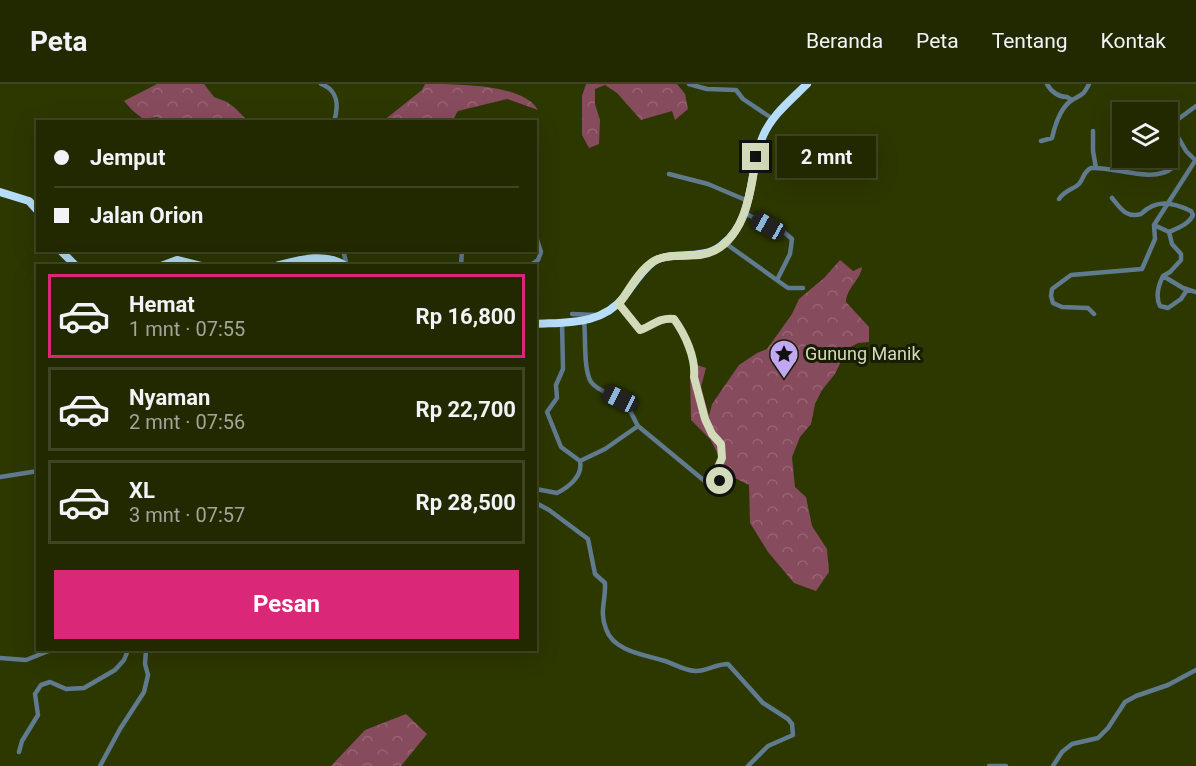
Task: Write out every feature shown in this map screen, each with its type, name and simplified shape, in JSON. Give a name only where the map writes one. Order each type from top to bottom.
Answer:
[{"type":"highway","points":[[537,324],[584,320],[600,316],[619,304],[643,270],[655,260],[706,254],[725,243],[744,213],[760,144],[773,119],[806,85]]},
{"type":"highway","points":[[0,192],[29,201],[36,209]]},
{"type":"highway","points":[[62,252],[74,264]]},
{"type":"highway","points":[[285,264],[314,256],[331,258],[342,264]]},
{"type":"highway","points":[[166,264],[177,260],[193,264]]},
{"type":"street","points":[[321,84],[330,88],[335,94],[337,105],[334,120]]},
{"type":"street","points":[[689,84],[707,89],[736,90],[743,99],[773,119]]},
{"type":"street","points":[[1047,84],[1061,97],[1072,100]]},
{"type":"street","points":[[1041,141],[1052,138],[1058,118],[1072,100],[1083,95],[1089,84]]},
{"type":"street","points":[[1178,118],[1196,106]]},
{"type":"street","points":[[1093,131],[1096,168]]},
{"type":"street","points":[[1094,314],[1088,308],[1062,307],[1053,303],[1052,289],[1071,275],[1142,269],[1155,239],[1154,225],[1196,161],[1178,138]]},
{"type":"street","points":[[1059,199],[1065,191],[1078,185],[1087,170],[1096,168],[1151,175],[1172,168]]},
{"type":"street","points":[[669,174],[708,184],[748,201]]},
{"type":"street","points":[[1112,198],[1125,214],[1141,214],[1152,204],[1167,203],[1182,206],[1191,210],[1194,215],[1183,226],[1169,232],[1154,225]]},
{"type":"street","points":[[744,213],[784,232],[792,239],[790,254],[777,280]]},
{"type":"street","points":[[1169,232],[1172,244],[1181,254],[1181,260],[1163,276],[1158,286],[1157,299],[1160,306],[1168,308],[1177,303],[1186,290]]},
{"type":"street","points":[[533,264],[538,260],[541,252],[537,240]]},
{"type":"street","points":[[725,243],[788,288],[804,288]]},
{"type":"street","points":[[1163,276],[1186,290],[1196,292]]},
{"type":"street","points":[[584,320],[586,359],[590,381],[597,388],[623,402],[632,413],[638,426],[718,492],[720,481],[716,472],[722,458],[721,444],[712,434],[705,419],[685,335],[674,319],[670,318],[654,321],[640,330],[619,304]]},
{"type":"street","points":[[572,314],[600,316]]},
{"type":"street","points":[[562,322],[563,369],[556,385],[557,398],[547,412],[561,447],[580,461]]},
{"type":"street","points":[[580,461],[605,449],[638,426]]},
{"type":"street","points":[[537,489],[551,493],[563,490],[575,479],[580,470],[580,461]]},
{"type":"street","points":[[0,477],[36,471]]},
{"type":"street","points":[[537,504],[588,539],[595,574],[605,583],[605,597],[601,609],[609,635],[622,646],[646,657],[690,670],[700,671],[716,665],[728,664],[764,703],[788,719],[792,724],[793,735],[768,746],[748,766]]},
{"type":"street","points":[[0,658],[26,660],[48,651]]},
{"type":"street","points":[[19,753],[22,741],[38,715],[35,694],[40,685],[50,682],[66,689],[84,688],[116,669],[124,660],[128,651]]},
{"type":"street","points":[[100,766],[144,692],[148,675],[145,664],[146,651]]},
{"type":"street","points":[[1053,766],[1062,752],[1072,744],[1098,738],[1108,728],[1125,702],[1168,686],[1196,670]]},
{"type":"street","points":[[989,766],[1006,766]]},
{"type":"green space","points":[[157,84],[204,84],[214,97],[227,102],[247,120],[160,120],[157,117],[143,119],[124,101]]},
{"type":"green space","points":[[425,84],[488,87],[519,95],[530,101],[538,110],[507,99],[458,111],[453,120],[384,120],[422,90]]},
{"type":"green space","points":[[586,84],[677,84],[685,94],[688,109],[675,120],[672,111],[641,120],[617,93],[605,85],[595,89],[595,104],[600,120],[599,144],[589,148],[582,135],[582,96]]},
{"type":"green space","points":[[840,260],[853,271],[862,267],[846,302],[869,327],[869,342],[858,343],[847,349],[835,374],[822,390],[815,404],[811,424],[800,437],[792,457],[795,487],[806,497],[812,526],[827,549],[829,572],[816,591],[794,583],[768,552],[750,523],[749,485],[729,475],[710,439],[691,420],[690,375],[694,364],[706,368],[701,387],[709,416],[712,404],[739,365],[767,349],[792,314],[799,299],[824,278]]},
{"type":"green space","points":[[406,714],[427,734],[401,766],[331,766],[365,730]]},
{"type":"place","name":"Gunung Manik","points":[[784,380]]},
{"type":"route","points":[[720,481],[716,472],[722,458],[721,444],[712,434],[705,419],[685,335],[674,319],[670,318],[654,321],[640,330],[619,304],[643,270],[655,260],[706,254],[725,243],[744,213],[752,187],[756,157]]}]
